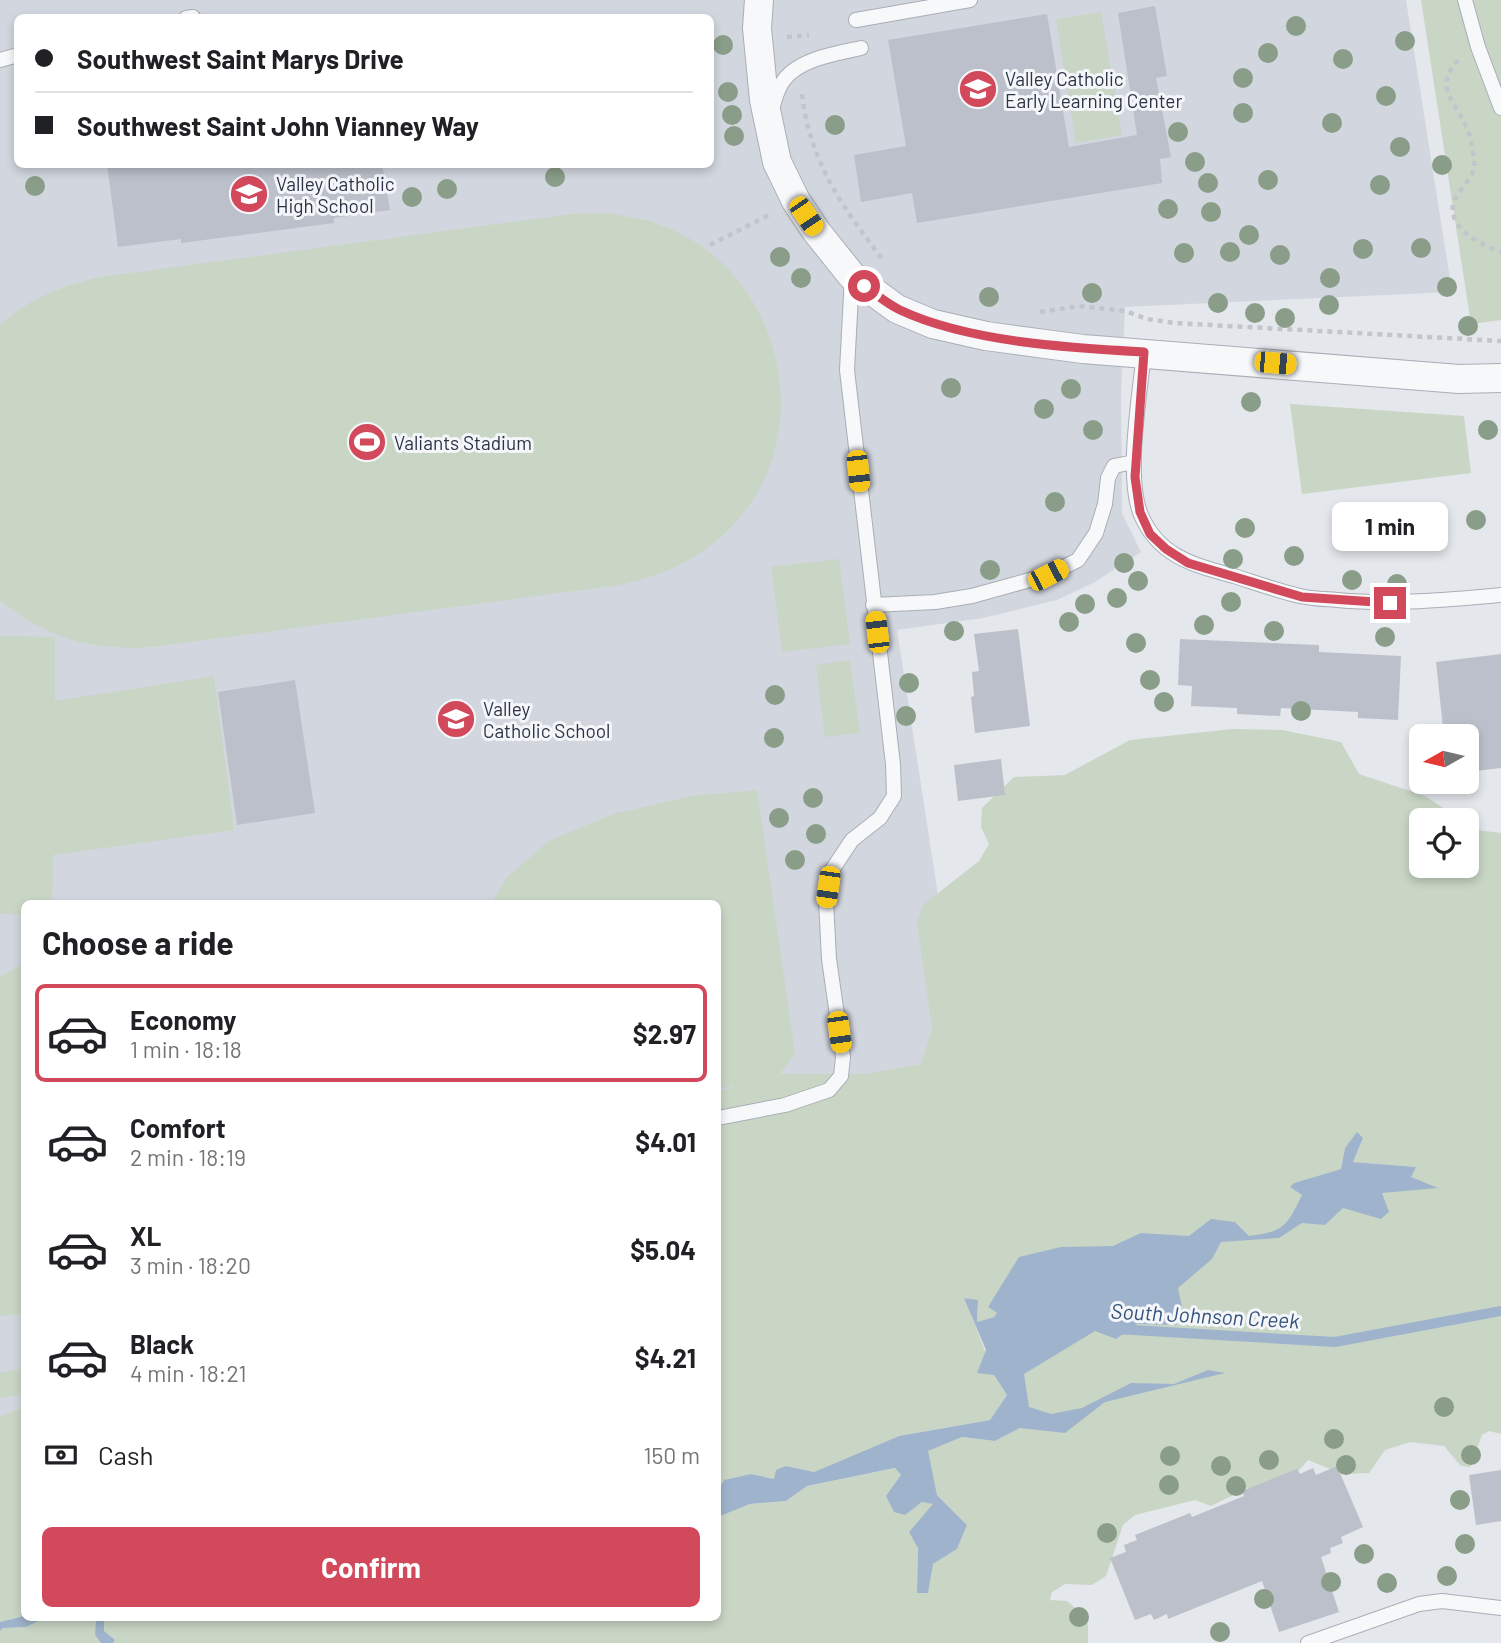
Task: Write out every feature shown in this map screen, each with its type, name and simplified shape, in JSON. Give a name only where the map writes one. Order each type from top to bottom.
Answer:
[{"type":"street","points":[[759,0],[757,28],[768,122],[777,162],[796,201],[852,276],[897,309],[933,324],[986,335],[1083,349],[1459,379],[1501,378]]},
{"type":"lane","points":[[856,20],[970,0]]},
{"type":"lane","points":[[1465,0],[1478,47],[1501,108]]},
{"type":"lane","points":[[768,122],[783,81],[798,68],[830,55],[861,48]]},
{"type":"lane","points":[[721,1117],[785,1105],[829,1090],[841,1076],[843,1057],[829,948],[826,901],[830,873],[852,839],[880,818],[894,796],[893,764],[848,370],[852,276]]},
{"type":"lane","points":[[1144,352],[1134,463],[1135,491],[1140,512],[1150,534],[1166,549],[1188,563],[1302,597],[1416,603],[1501,595]]},
{"type":"lane","points":[[873,606],[964,597],[1048,575],[1078,560],[1096,533],[1105,504],[1108,478],[1114,466],[1134,463]]},
{"type":"lane","points":[[1308,1643],[1419,1604],[1442,1601],[1501,1608]]},
{"type":"path","points":[[779,30],[784,37],[813,35]]},
{"type":"path","points":[[794,38],[804,114],[821,169],[840,203],[889,268]]},
{"type":"path","points":[[1478,47],[1465,53],[1447,74],[1445,85],[1451,102],[1468,129],[1473,151],[1474,169],[1453,206],[1455,219],[1471,238],[1501,252]]},
{"type":"path","points":[[1031,313],[1079,306],[1125,311],[1147,319],[1174,323],[1501,341]]},
{"type":"shaded area","name":"Valley Catholic School","points":[[0,0],[1406,0],[1452,292],[1125,307],[1121,394],[1122,513],[1141,552],[1095,582],[1057,600],[983,618],[897,630],[986,1205],[721,1245],[721,900],[21,900],[21,1408],[0,1416]]},
{"type":"green space","points":[[1421,0],[1501,0],[1501,320],[1471,324]]},
{"type":"green space","points":[[1101,12],[1122,135],[1076,143],[1056,19]]},
{"type":"green space","name":"Valiants Stadium","points":[[604,213],[658,224],[706,250],[739,281],[762,319],[776,361],[781,405],[775,449],[758,491],[730,528],[693,558],[650,577],[619,585],[152,647],[110,647],[71,640],[35,624],[0,600],[0,325],[23,307],[59,289],[100,277],[572,214]]},
{"type":"green space","points":[[1290,404],[1464,416],[1471,473],[1302,494]]},
{"type":"green space","points":[[839,559],[850,644],[782,652],[771,567]]},
{"type":"green space","points":[[0,636],[55,637],[55,701],[214,676],[234,830],[53,855],[52,900],[21,900],[21,914],[0,914]]},
{"type":"green space","points":[[850,660],[860,733],[825,737],[816,665]]},
{"type":"green space","points":[[1232,729],[1282,730],[1341,742],[1359,774],[1409,791],[1409,794],[1425,796],[1443,808],[1409,808],[1409,878],[1479,878],[1479,830],[1501,833],[1501,1434],[1489,1431],[1482,1435],[1470,1467],[1461,1466],[1444,1446],[1410,1442],[1385,1450],[1369,1473],[1342,1474],[1308,1460],[1284,1487],[1248,1488],[1211,1506],[1195,1500],[1135,1515],[1123,1525],[1106,1576],[1092,1585],[1065,1584],[1052,1592],[1050,1600],[1067,1601],[1088,1619],[1088,1643],[113,1643],[115,1640],[104,1632],[104,1621],[721,1621],[721,1516],[750,1504],[786,1501],[807,1486],[896,1468],[901,1475],[905,1514],[922,1502],[934,1503],[918,1548],[917,1593],[933,1564],[957,1549],[967,1525],[937,1495],[927,1451],[962,1437],[995,1441],[1020,1428],[1000,1289],[988,1307],[997,1313],[994,1317],[977,1322],[978,1301],[965,1298],[994,1375],[1007,1395],[990,1420],[899,1436],[814,1472],[786,1466],[774,1479],[751,1474],[725,1480],[721,1486],[721,1091],[736,1087],[721,1088],[721,900],[494,900],[507,877],[549,841],[613,814],[692,796],[757,790],[795,1053],[780,1074],[863,1074],[921,1064],[932,1029],[917,922],[924,904],[979,861],[989,844],[981,827],[982,808],[1014,777],[1065,775],[1130,740]],"holes":[[[1363,1138],[1353,1162],[1415,1167],[1410,1177],[1417,1180],[1301,1196],[1302,1194],[1291,1187],[1294,1183],[1341,1169],[1345,1148]]]},
{"type":"green space","points":[[21,965],[21,1314],[0,1316],[0,977]]},
{"type":"green space","points":[[21,1369],[21,1394],[0,1398],[0,1373]]},
{"type":"green space","points":[[21,1408],[21,1617],[0,1622],[0,1416]]},
{"type":"green space","points":[[39,1621],[96,1621],[95,1635],[101,1643],[0,1643],[0,1631],[3,1628],[26,1627]]},
{"type":"water","points":[[1357,1132],[1363,1138],[1353,1162],[1416,1167],[1411,1177],[1438,1188],[1382,1193],[1389,1212],[1381,1219],[1343,1208],[1325,1225],[1302,1223],[1279,1238],[1221,1242],[1212,1259],[1178,1288],[1183,1312],[1176,1325],[1137,1324],[1116,1339],[1095,1331],[1024,1374],[1029,1407],[1051,1414],[1082,1408],[1131,1383],[1174,1384],[1208,1370],[1225,1373],[1105,1402],[1065,1433],[1020,1428],[995,1441],[962,1437],[928,1451],[937,1495],[967,1525],[957,1549],[933,1564],[928,1593],[917,1593],[918,1548],[909,1532],[933,1504],[922,1502],[905,1515],[894,1512],[886,1496],[901,1475],[895,1468],[807,1486],[786,1501],[750,1504],[721,1516],[721,1486],[724,1480],[751,1474],[774,1479],[776,1470],[786,1466],[814,1472],[899,1436],[990,1420],[1007,1395],[994,1375],[977,1373],[986,1350],[964,1298],[978,1300],[977,1322],[994,1317],[997,1313],[988,1307],[1019,1257],[1061,1247],[1113,1246],[1141,1233],[1189,1236],[1211,1219],[1235,1222],[1249,1236],[1270,1232],[1288,1220],[1302,1195],[1290,1187],[1294,1183],[1341,1169],[1345,1148]]},
{"type":"water","points":[[21,1617],[21,1621],[39,1621],[26,1627],[3,1628],[0,1631],[0,1622]]},
{"type":"water","points":[[96,1621],[104,1621],[104,1631],[115,1640],[113,1643],[101,1643],[95,1635]]},
{"type":"building","name":"Valley Catholic Early Learning Center","points":[[1155,6],[1167,76],[1156,78],[1171,157],[1160,159],[1162,183],[917,223],[912,193],[861,202],[854,155],[906,146],[888,40],[1047,14],[1069,147],[1137,135],[1118,13]]},
{"type":"building","name":"Valley Catholic High School","points":[[108,168],[383,168],[390,210],[334,218],[334,223],[181,243],[181,239],[118,247]]},
{"type":"building","points":[[1018,629],[1030,726],[975,733],[971,697],[974,696],[972,672],[979,671],[974,634]]},
{"type":"building","points":[[1180,639],[1319,645],[1319,652],[1401,656],[1398,720],[1358,718],[1358,712],[1281,708],[1280,716],[1237,714],[1237,708],[1191,706],[1192,686],[1178,685]]},
{"type":"building","points":[[1501,654],[1501,768],[1479,771],[1479,724],[1443,724],[1436,662]]},
{"type":"building","points":[[295,680],[315,813],[237,825],[218,692]]},
{"type":"building","points":[[1001,759],[1005,795],[958,801],[954,765]]},
{"type":"building","points":[[1337,1466],[1363,1527],[1341,1537],[1343,1543],[1330,1548],[1331,1553],[1321,1557],[1339,1612],[1279,1632],[1262,1581],[1168,1619],[1167,1614],[1154,1620],[1151,1614],[1135,1620],[1110,1558],[1126,1552],[1124,1545],[1137,1540],[1135,1535],[1190,1513],[1192,1517],[1244,1496],[1242,1491],[1297,1469],[1300,1474],[1313,1468],[1316,1475]]},
{"type":"building","points":[[1501,1470],[1501,1521],[1476,1525],[1469,1475]]},
{"type":"waterway","name":"South Johnson Creek","points":[[1116,1329],[1335,1342],[1501,1311]]},
{"type":"place","name":"Valley Catholic Early Learning Center","points":[[978,89]]},
{"type":"place","name":"Valley Catholic High School","points":[[249,194]]},
{"type":"place","name":"Valiants Stadium","points":[[367,442]]},
{"type":"place","name":"Valley Catholic School","points":[[456,719]]},
{"type":"route","points":[[864,286],[897,309],[933,324],[986,335],[1083,349],[1144,352],[1134,463],[1135,491],[1140,512],[1150,534],[1166,549],[1188,563],[1302,597],[1390,603]]}]
